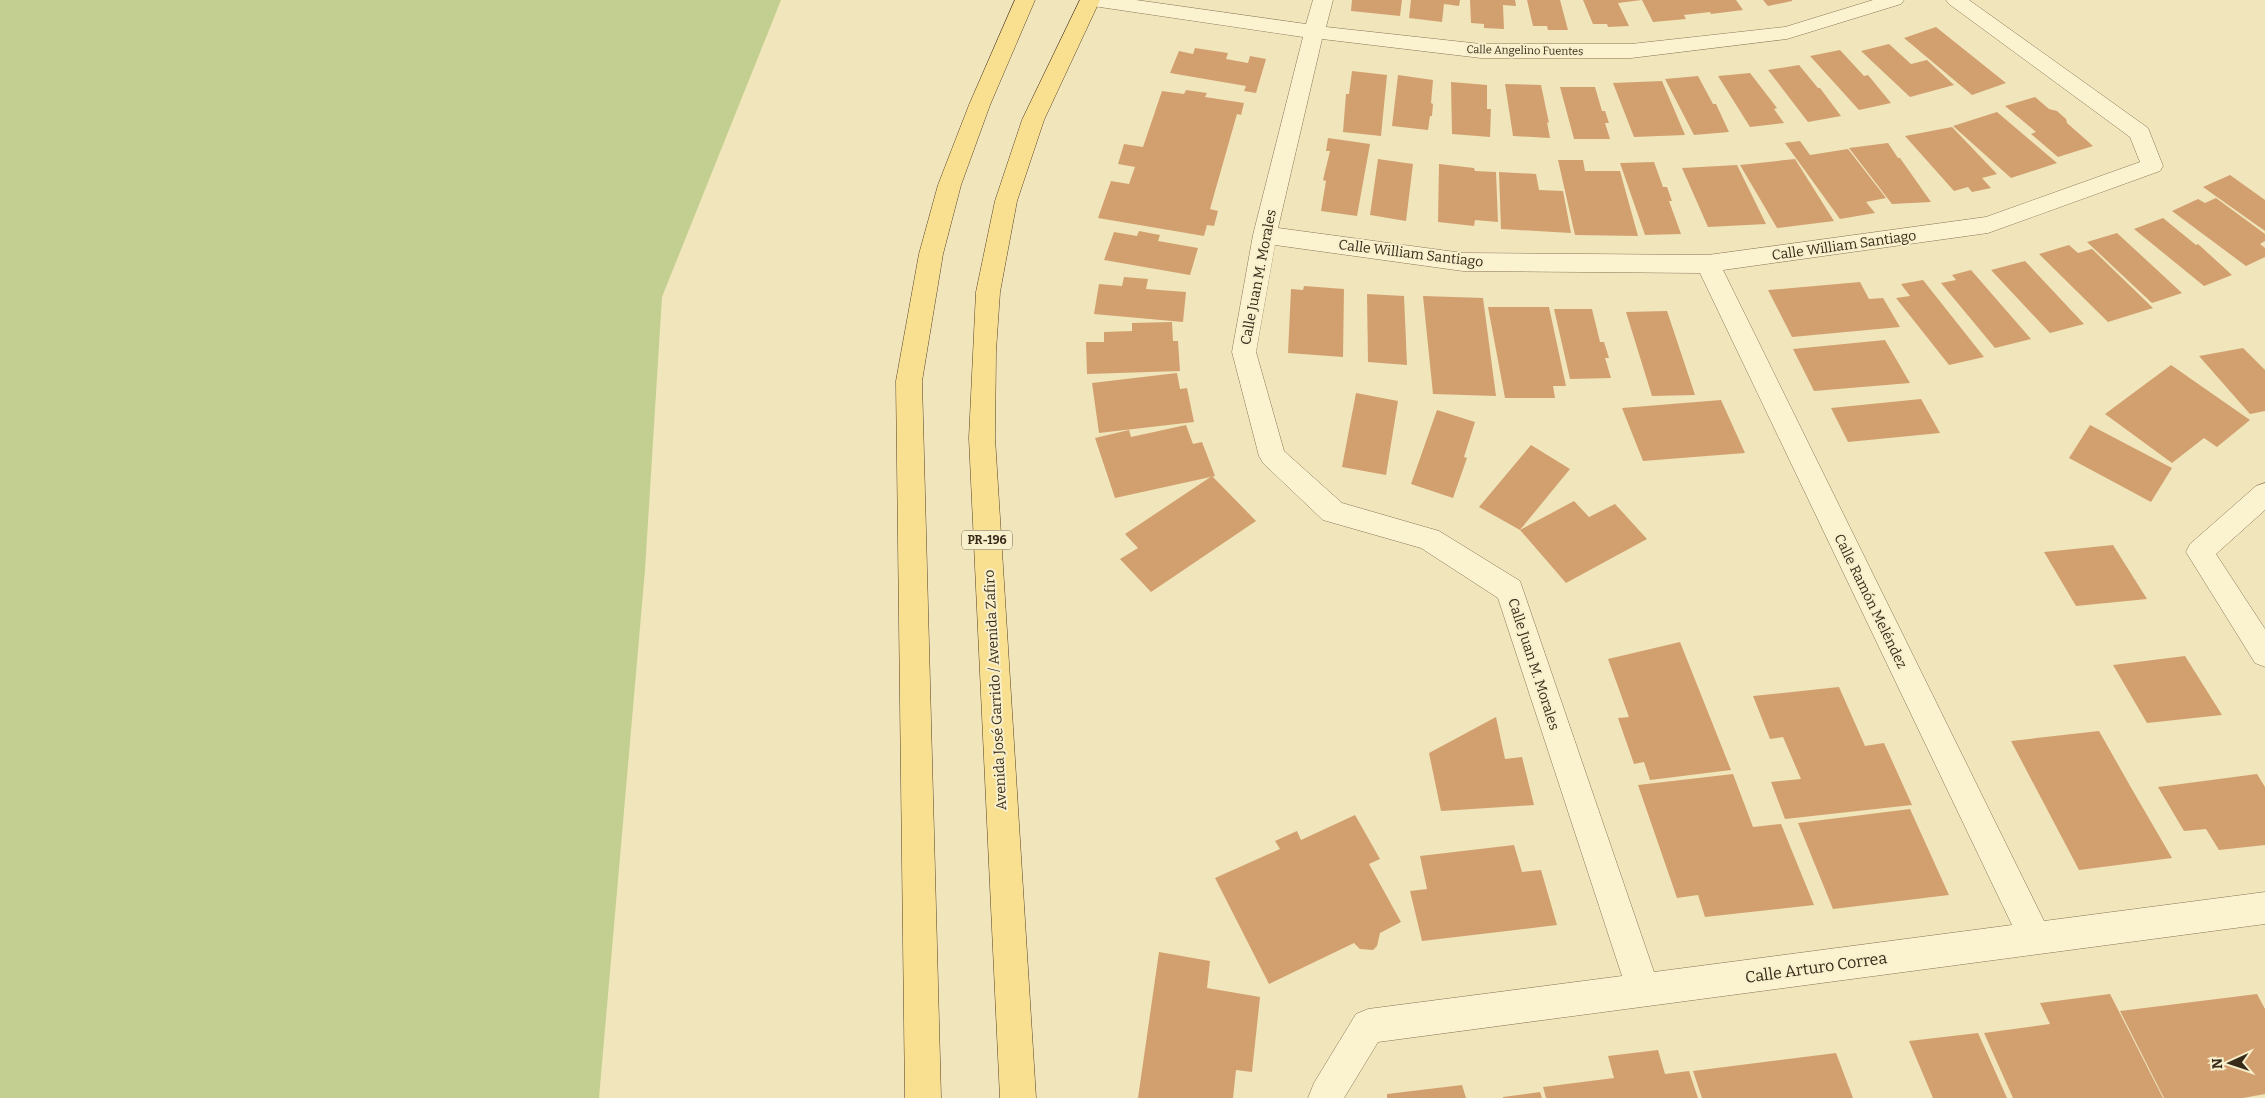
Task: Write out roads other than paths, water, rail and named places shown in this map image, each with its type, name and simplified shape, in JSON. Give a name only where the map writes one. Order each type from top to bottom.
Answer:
[{"type":"main road","points":[[923,1098],[909,381],[920,311],[941,213],[973,116],[1025,0]]},
{"type":"main road","name":"Avenida José Garrido / Avenida Zafiro","points":[[1018,1098],[982,438],[984,352],[988,292],[1006,201],[1033,120],[1091,0]]},
{"type":"street","name":"Calle Angelino Fuentes","points":[[1091,0],[1314,32],[1481,51],[1631,52],[1787,33],[1894,0]]},
{"type":"street","name":"Calle Juan M. Morales","points":[[1324,0],[1314,32],[1265,235],[1244,352],[1272,456],[1333,512],[1429,539],[1510,590],[1643,990]]},
{"type":"street","name":"Calle William Santiago","points":[[1265,235],[1463,262],[1708,264],[1988,226],[2152,166],[2140,133],[1956,0]]},
{"type":"street","name":"Calle Ramón Meléndez","points":[[1708,264],[2035,938]]},
{"type":"street","points":[[2265,494],[2200,552],[2265,654]]},
{"type":"street","name":"Calle Arturo Correa","points":[[1326,1098],[1326,1095],[1368,1026],[2265,908]]}]
